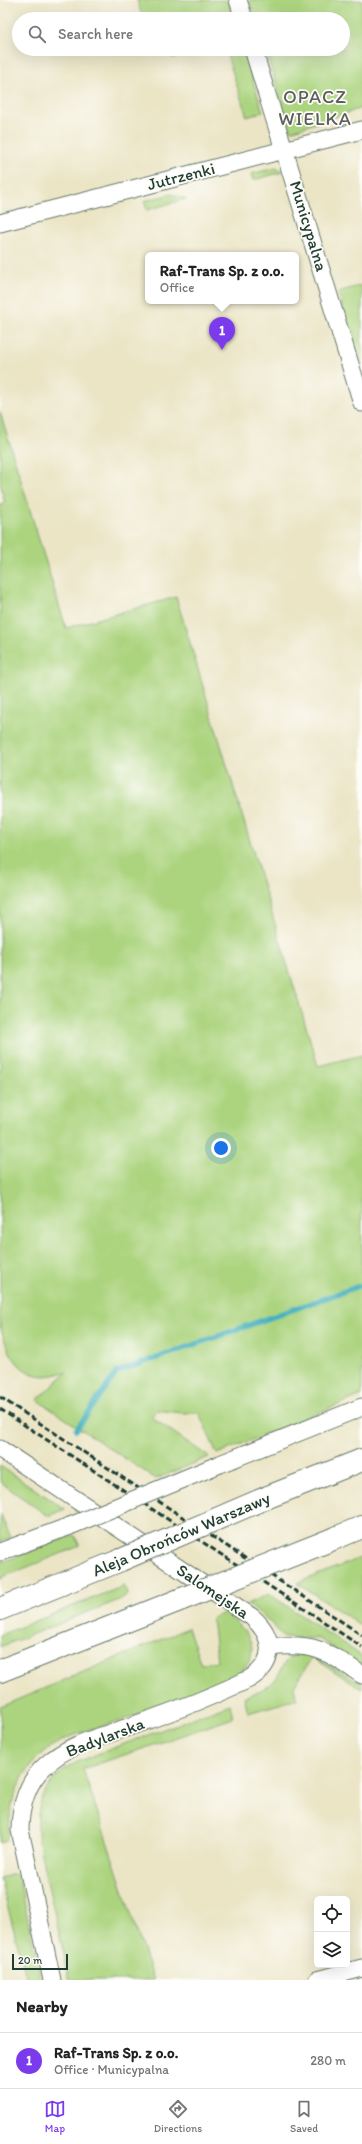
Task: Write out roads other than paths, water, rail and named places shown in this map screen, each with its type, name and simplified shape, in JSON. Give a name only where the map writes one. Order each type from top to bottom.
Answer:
[{"type":"main road","name":"Aleja Obrońców Warszawy","points":[[0,1609],[121,1560],[268,1497],[362,1460]]},
{"type":"main road","points":[[0,1671],[362,1527]]},
{"type":"main road","points":[[0,1683],[106,1630]]},
{"type":"street","points":[[238,0],[242,12]]},
{"type":"street","name":"Municypalna","points":[[255,56],[362,403]]},
{"type":"street","name":"Jutrzenki","points":[[0,223],[362,130]]},
{"type":"street","points":[[0,1552],[70,1526],[362,1407]]},
{"type":"street","name":"Salomejska","points":[[0,1449],[252,1617],[264,1630],[270,1647]]},
{"type":"street","points":[[270,1647],[298,1644],[321,1649],[362,1675]]},
{"type":"street","name":"Badylarska","points":[[52,1980],[20,1830],[20,1819],[24,1800],[36,1775],[50,1761],[71,1748],[158,1717],[249,1679],[259,1672],[264,1666],[270,1647]]},
{"type":"street","points":[[317,1980],[362,1968]]},
{"type":"waterway","points":[[76,1430],[117,1372],[362,1285]]},
{"type":"railway","points":[[0,1397],[362,1635]]},
{"type":"railway","points":[[0,1409],[362,1647]]},
{"type":"place","name":"Raf-Trans Sp. z o.o.","points":[[222,350]]},
{"type":"district","name":"OPACZ WIELKA","points":[[315,107]]}]
